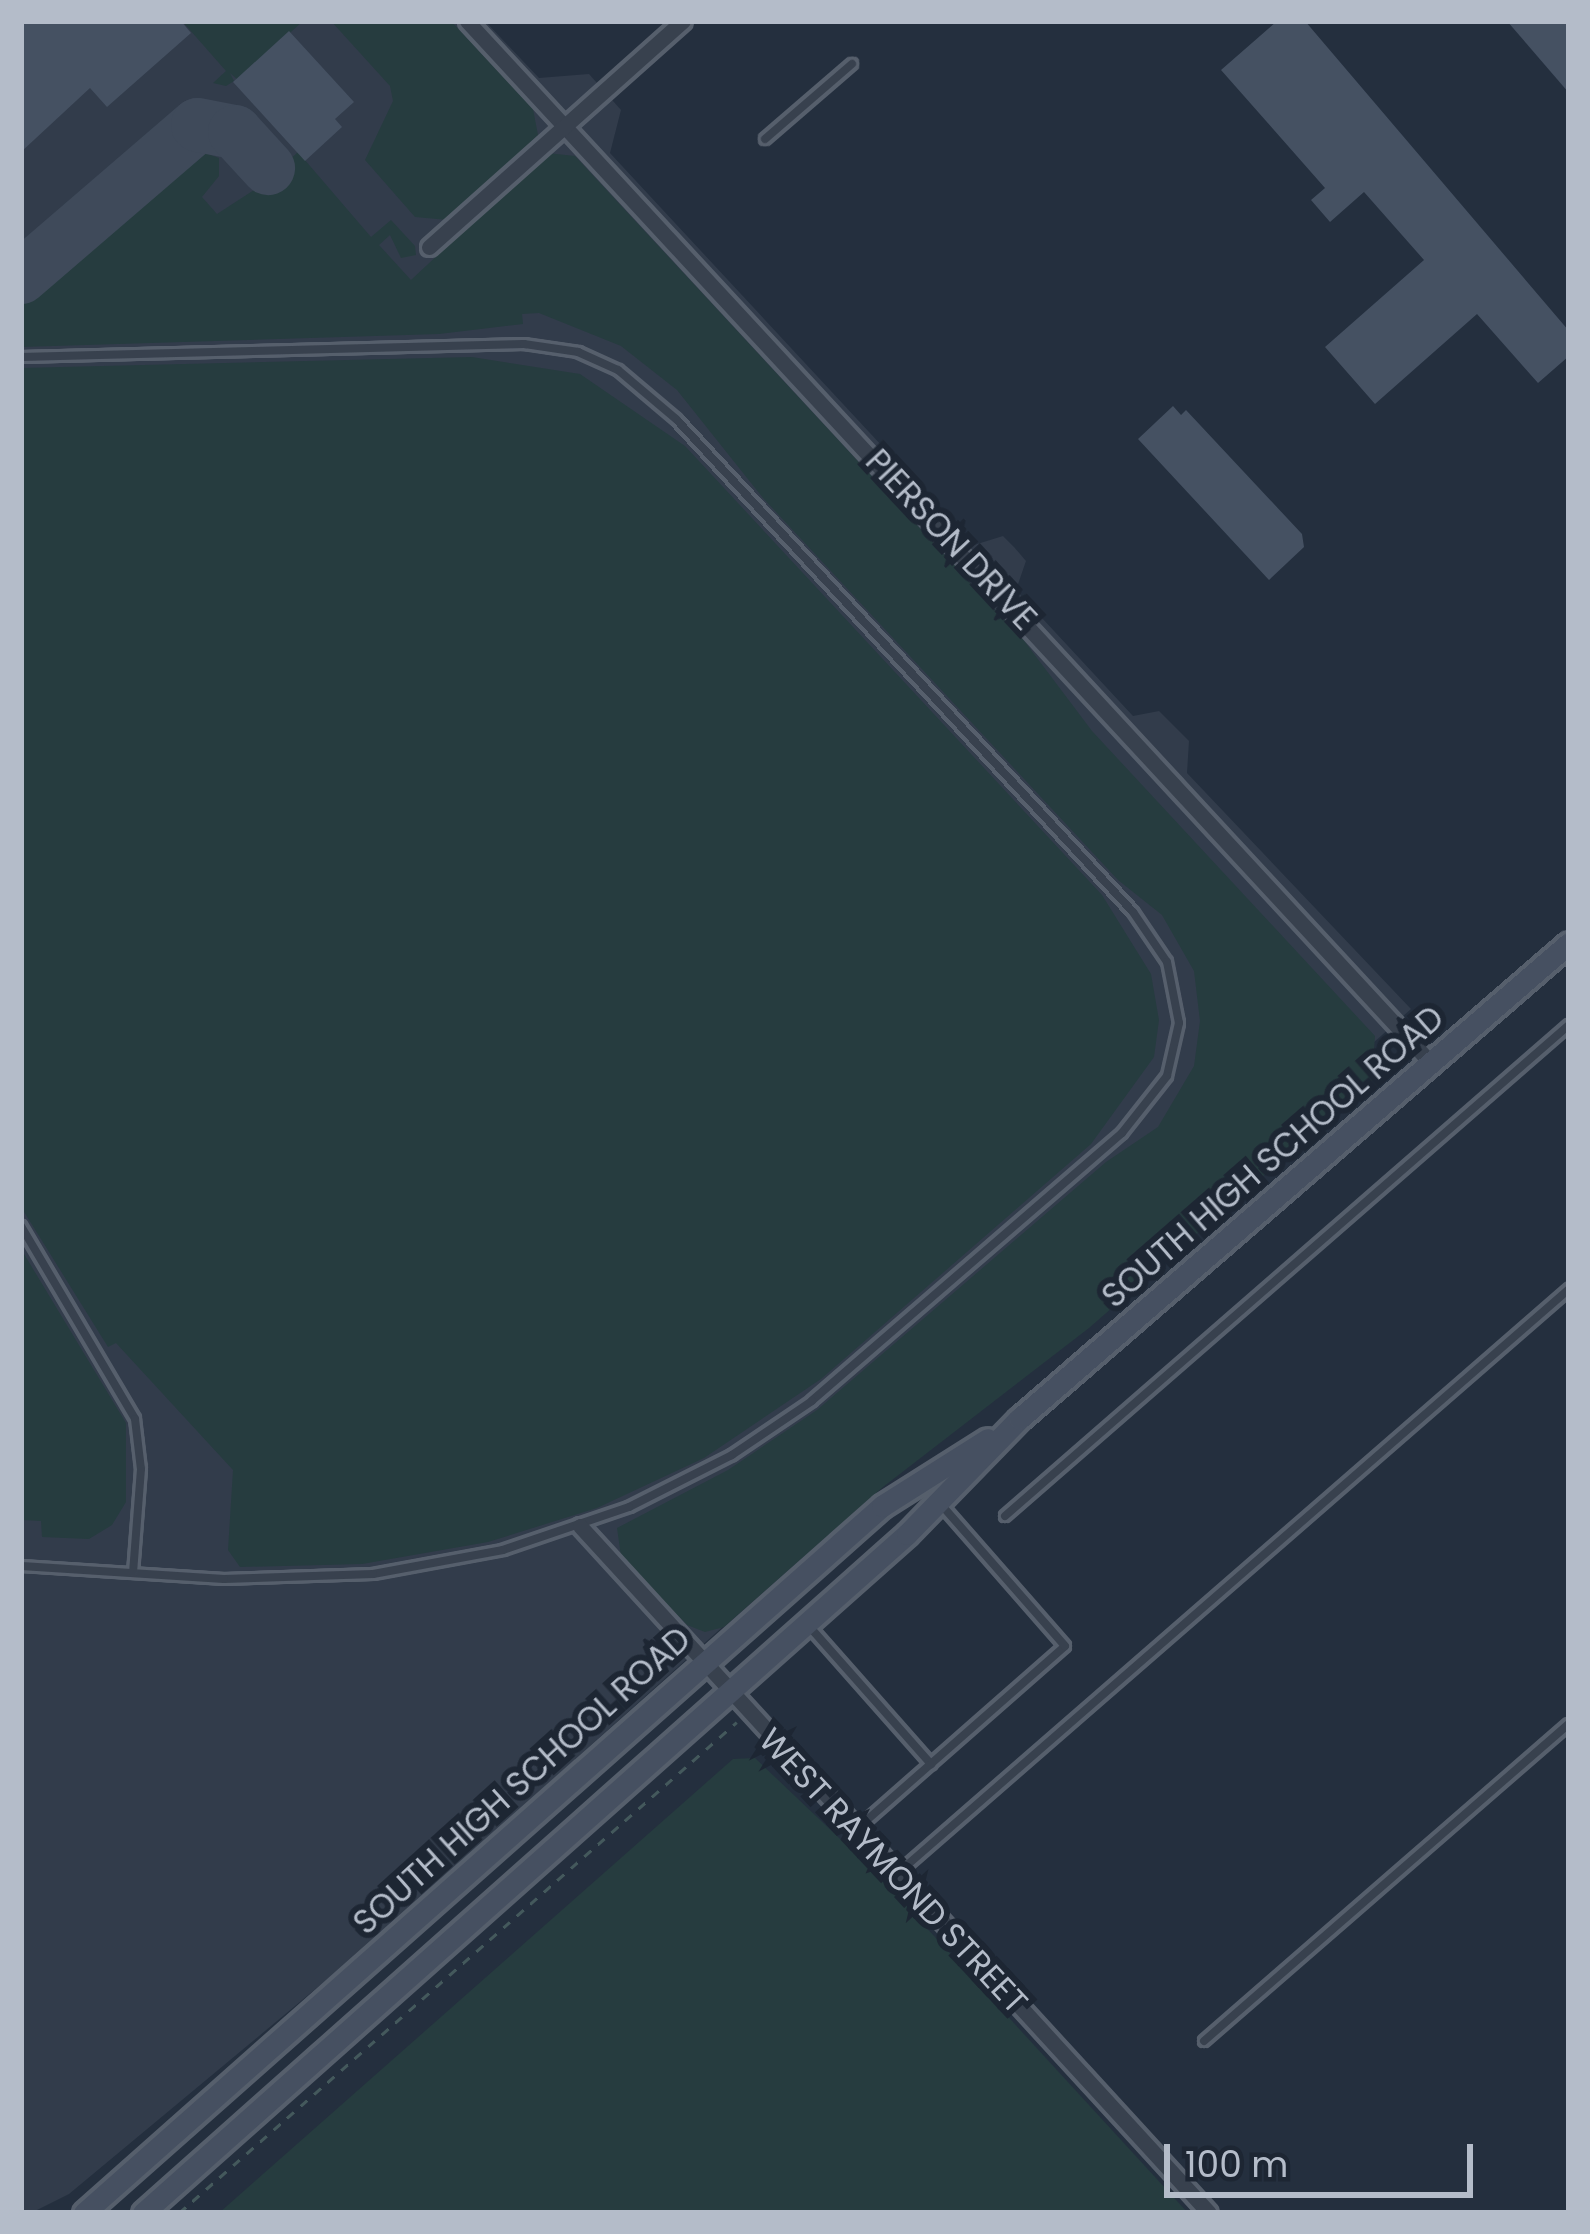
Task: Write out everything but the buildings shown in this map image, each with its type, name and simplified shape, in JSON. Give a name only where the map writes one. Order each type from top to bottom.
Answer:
[{"type":"street","name":"PIERSON DRIVE","points":[[467,21],[1431,1063]]},
{"type":"street","points":[[429,247],[683,21]]},
{"type":"street","name":"SOUTH HIGH SCHOOL ROAD","points":[[143,2213],[807,1624],[939,1502],[1019,1419],[1569,944]]},
{"type":"street","name":"SOUTH HIGH SCHOOL ROAD","points":[[84,2213],[882,1506],[1019,1419]]},
{"type":"street","name":"WEST RAYMOND STREET","points":[[580,1526],[1209,2213]]},
{"type":"lane","points":[[765,139],[852,64]]},
{"type":"lane","points":[[21,357],[524,344],[606,363],[676,419],[1132,912],[1167,962],[1179,1006],[1176,1050],[1137,1119],[799,1411],[704,1470],[580,1526],[486,1554],[373,1574],[310,1580],[21,1566]]},
{"type":"lane","points":[[1005,1516],[1569,1025]]},
{"type":"lane","points":[[21,1226],[135,1419],[141,1469],[133,1573]]},
{"type":"lane","points":[[897,1874],[1569,1289]]},
{"type":"lane","points":[[855,1830],[1065,1646],[939,1502]]},
{"type":"lane","points":[[807,1624],[931,1764]]},
{"type":"lane","points":[[1204,2041],[1569,1724]]},
{"type":"path","points":[[179,2213],[748,1713]]},
{"type":"shaded area","points":[[21,21],[485,21],[539,78],[589,74],[621,110],[610,153],[974,545],[1003,536],[1014,547],[1026,561],[1016,590],[1133,716],[1159,711],[1189,741],[1187,773],[1411,1009],[366,1947],[69,2194],[31,2213],[21,2213]]},
{"type":"green space","points":[[182,21],[303,21],[238,80],[230,73],[234,81],[226,86],[213,83],[226,71]]},
{"type":"green space","points":[[331,21],[451,21],[533,109],[538,135],[448,220],[415,217],[365,160],[393,101],[390,86]]},
{"type":"green space","points":[[195,149],[219,158],[219,176],[202,197],[217,214],[265,183],[272,189],[279,182],[273,175],[298,152],[371,237],[391,220],[415,246],[416,255],[401,258],[390,235],[379,245],[411,280],[547,153],[575,156],[1022,638],[1092,731],[1375,1036],[1372,1081],[1089,1328],[883,1487],[724,1627],[705,1632],[687,1625],[621,1556],[617,1528],[728,1470],[817,1410],[1106,1162],[1158,1127],[1194,1066],[1200,1021],[1194,971],[1162,915],[1118,880],[763,498],[677,390],[621,346],[539,313],[522,314],[523,324],[439,334],[21,347],[21,300]]},
{"type":"green space","points":[[472,357],[580,374],[685,446],[1102,895],[1151,974],[1159,1020],[1154,1057],[1091,1144],[821,1379],[704,1458],[597,1508],[488,1542],[362,1564],[240,1567],[228,1550],[233,1470],[116,1343],[108,1347],[21,1207],[21,368]]},
{"type":"green space","points":[[21,1249],[126,1423],[126,1502],[112,1525],[89,1539],[42,1537],[41,1521],[23,1520],[21,1532]]},
{"type":"green space","points":[[755,1758],[879,1876],[1188,2213],[219,2213],[733,1759]]},
{"type":"taxiway","points":[[21,277],[198,125],[235,132],[268,168]]}]
